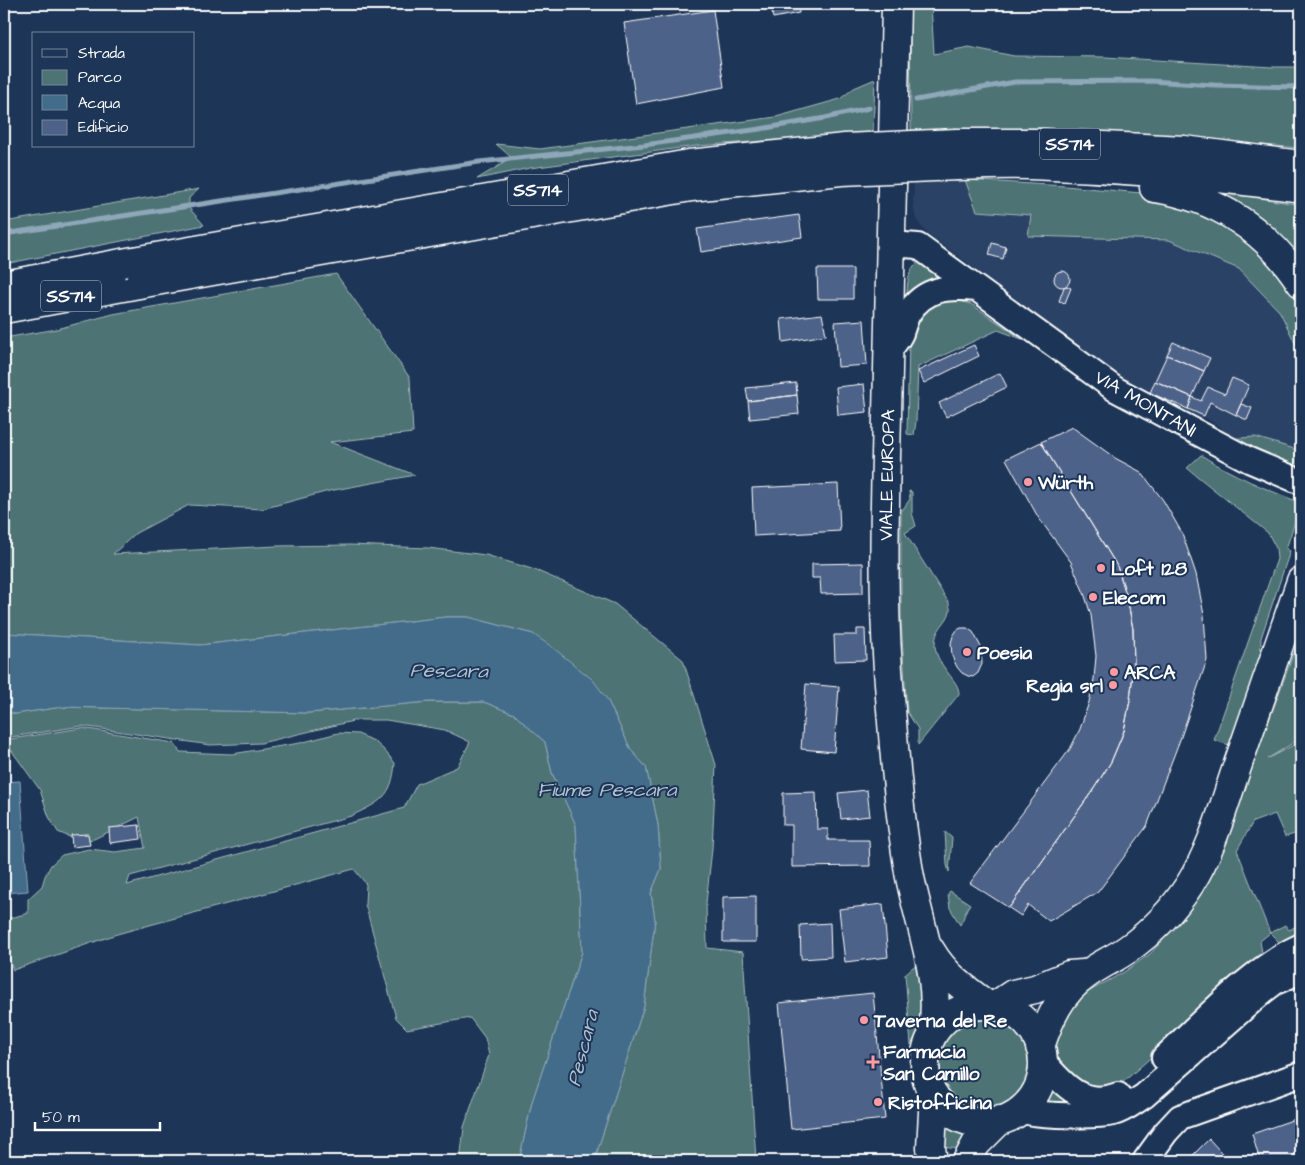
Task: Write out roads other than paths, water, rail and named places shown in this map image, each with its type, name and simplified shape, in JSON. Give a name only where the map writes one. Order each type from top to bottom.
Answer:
[{"type":"main road","name":"VIALE EUROPA","points":[[896,4],[885,577],[888,671],[896,768],[909,871],[915,903],[927,944],[935,991],[936,1015],[932,1035]]},
{"type":"main road","name":"SS714","points":[[4,309],[691,187],[841,171],[957,154],[1062,144],[1184,150],[1301,165]]},
{"type":"main road","name":"SS714","points":[[4,285],[689,164],[845,148],[957,154],[1029,165],[1190,176],[1301,188]]},
{"type":"main road","points":[[1102,169],[1126,185],[1187,194],[1219,206],[1264,239],[1288,263],[1301,283]]},
{"type":"main road","points":[[967,1161],[976,1144],[1028,1102],[1040,1083],[1042,1054],[1050,1019],[1065,994],[1087,974],[1122,953],[1146,935],[1176,903],[1198,870],[1220,818],[1301,581]]},
{"type":"main road","name":"VIALE EUROPA","points":[[927,944],[949,976],[962,988],[991,1005]]},
{"type":"main road","points":[[1010,1115],[983,1122],[967,1120],[945,1108],[934,1095],[925,1066],[932,1035],[944,1021],[960,1010],[968,1007],[991,1005],[1013,994],[1035,989],[1068,975],[1087,974]]},
{"type":"main road","points":[[991,1005],[1010,1011],[1024,1020],[1031,1028],[1042,1054]]},
{"type":"main road","points":[[933,1161],[931,1148],[934,1095]]},
{"type":"street","name":"VIA MONTANI","points":[[891,244],[918,246],[1121,393],[1249,460],[1297,480]]},
{"type":"street","points":[[888,352],[900,334],[911,309],[922,299],[943,288],[977,289]]},
{"type":"street","points":[[1042,1054],[1053,1073],[1079,1096],[1094,1100],[1106,1100],[1119,1094],[1142,1078],[1210,1014],[1267,965],[1286,952],[1301,946]]},
{"type":"street","points":[[1010,1115],[1095,1115],[1113,1113],[1127,1107],[1144,1096],[1262,992],[1276,982],[1301,970]]},
{"type":"street","points":[[1144,1161],[1173,1123],[1180,1117],[1301,1074]]},
{"type":"water","name":"Fiume Pescara","points":[[446,617],[468,617],[533,634],[552,647],[593,680],[607,699],[631,750],[646,767],[658,825],[661,869],[651,893],[655,920],[644,1006],[594,1161],[519,1161],[532,1102],[582,952],[576,825],[552,773],[545,742],[514,714],[484,702],[428,702],[308,713],[62,707],[15,714],[4,710],[4,633],[200,645]]},
{"type":"water","points":[[20,781],[28,891],[4,893],[4,782]]},
{"type":"waterway","points":[[916,100],[1015,82],[1150,81],[1301,87]]},
{"type":"waterway","points":[[4,234],[479,162],[644,145],[760,129],[869,108]]},
{"type":"place","name":"Würth","points":[[1028,482]]},
{"type":"place","name":"Loft 128","points":[[1101,568]]},
{"type":"place","name":"Elecom","points":[[1093,597]]},
{"type":"place","name":"Poesia","points":[[967,652]]},
{"type":"place","name":"ARCA","points":[[1114,672]]},
{"type":"place","name":"Regia srl","points":[[1113,685]]},
{"type":"place","name":"Taverna del Re","points":[[864,1020]]},
{"type":"place","name":"Farmacia San Camillo","points":[[873,1062]]},
{"type":"place","name":"Ristofficina","points":[[878,1102]]},
{"type":"water label","name":"Pescara","points":[[449,670]]},
{"type":"water label","name":"Pescara","points":[[582,1048]]}]
